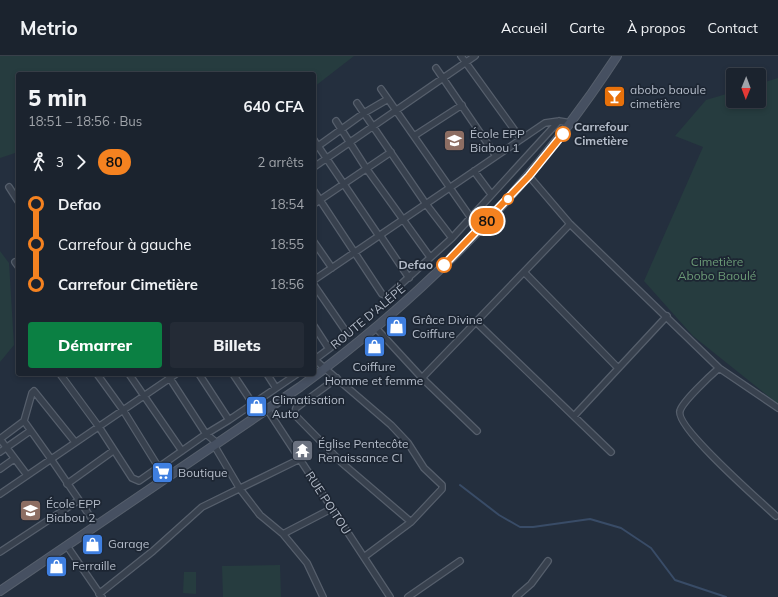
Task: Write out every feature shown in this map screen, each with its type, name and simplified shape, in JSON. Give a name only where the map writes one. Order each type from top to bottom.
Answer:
[{"type":"main road","name":"ROUTE D'ALÉPÉ","points":[[316,375],[376,328],[432,278],[529,176],[571,124],[617,56]]},
{"type":"main road","name":"ROUTE D'ALÉPÉ","points":[[1,588],[67,546],[314,376]]},
{"type":"street","points":[[461,56],[520,139]]},
{"type":"street","points":[[316,166],[475,56]]},
{"type":"street","points":[[436,68],[496,156]]},
{"type":"street","points":[[381,89],[471,218]]},
{"type":"street","points":[[388,99],[364,113],[316,147],[327,158],[409,278]]},
{"type":"street","points":[[357,103],[426,204],[452,238]]},
{"type":"street","points":[[414,136],[462,105]]},
{"type":"street","points":[[336,121],[366,168],[430,257]]},
{"type":"street","points":[[316,279],[545,123],[559,121],[571,124]]},
{"type":"street","points":[[316,194],[356,251],[382,294],[388,296],[452,238],[559,121]]},
{"type":"street","points":[[316,203],[391,152]]},
{"type":"street","points":[[474,171],[491,194]]},
{"type":"street","points":[[529,176],[570,224],[667,316],[719,368],[778,408]]},
{"type":"street","points":[[8,187],[16,197]]},
{"type":"street","points":[[422,378],[570,224]]},
{"type":"street","points":[[316,245],[332,268]]},
{"type":"street","points":[[524,272],[618,368]]},
{"type":"street","points":[[316,288],[347,333],[346,336],[330,349],[316,358]]},
{"type":"street","points":[[574,416],[667,316]]},
{"type":"street","points":[[476,322],[611,452]]},
{"type":"street","points":[[376,328],[422,378],[477,431]]},
{"type":"street","points":[[316,329],[330,349]]},
{"type":"street","points":[[316,360],[391,426],[408,443],[424,468],[442,485],[442,489],[432,502],[411,522],[364,557]]},
{"type":"street","points":[[719,368],[684,403],[680,411],[680,418],[686,428],[735,480],[776,516]]},
{"type":"street","points":[[61,376],[99,427],[113,451],[134,480],[141,481],[206,434],[294,376]]},
{"type":"street","points":[[98,376],[123,410],[159,468]]},
{"type":"street","points":[[130,376],[182,451]]},
{"type":"street","points":[[0,494],[144,396],[168,376],[206,434],[216,444],[240,489],[260,515],[283,534],[307,563],[323,597]]},
{"type":"street","points":[[200,376],[229,420]]},
{"type":"street","points":[[234,376],[253,404]]},
{"type":"street","points":[[268,376],[276,388]]},
{"type":"street","points":[[337,378],[296,408],[294,414],[342,463],[411,522]]},
{"type":"street","points":[[27,475],[0,439],[24,421],[32,393],[34,391],[75,442]]},
{"type":"street","name":"RUE POITOU","points":[[267,409],[390,597]]},
{"type":"street","points":[[24,421],[52,459],[67,484],[96,525]]},
{"type":"street","points":[[0,452],[30,431]]},
{"type":"street","points":[[67,484],[113,451]]},
{"type":"street","points":[[0,469],[14,459]]},
{"type":"street","points":[[67,546],[100,595],[153,551],[202,507],[219,497],[240,489],[300,459]]},
{"type":"street","points":[[0,552],[79,500]]},
{"type":"street","points":[[283,534],[331,509]]},
{"type":"street","points":[[408,597],[460,561]]},
{"type":"street","points":[[516,597],[531,584],[548,561]]},
{"type":"green space","points":[[0,56],[354,56],[316,85],[316,72],[16,72],[16,153],[0,158]]},
{"type":"green space","name":"Cimetière Abobo Baoulé","points":[[778,78],[778,404],[693,336],[644,281],[703,147],[675,136],[706,100],[726,94],[726,108],[766,108],[766,82]]},
{"type":"green space","points":[[0,251],[9,263],[14,345],[0,362]]},
{"type":"green space","points":[[280,565],[281,597],[223,597],[222,566]]},
{"type":"green space","points":[[184,572],[196,572],[196,594],[183,593]]},
{"type":"waterway","points":[[460,485],[499,515],[520,527],[533,527],[590,519],[621,528],[651,548],[675,580],[726,597]]},
{"type":"bus line","name":"80","points":[[444,265],[529,176],[563,134]]},
{"type":"place","name":"abobo baoule cimetière","points":[[614,97]]},
{"type":"place","name":"Carrefour Cimetière","points":[[563,134]]},
{"type":"place","name":"École EPP Biabou 1","points":[[454,141]]},
{"type":"place","name":"Defao","points":[[444,265]]},
{"type":"place","name":"Grâce Divine Coiffure","points":[[397,327]]},
{"type":"place","name":"Coiffure Homme et femme","points":[[374,346]]},
{"type":"place","name":"Climatisation Auto","points":[[256,407]]},
{"type":"place","name":"Église Pentecôte Renaissance CI","points":[[302,451]]},
{"type":"place","name":"Boutique","points":[[163,473]]},
{"type":"place","name":"École EPP Biabou 2","points":[[31,511]]},
{"type":"place","name":"Garage","points":[[92,544]]},
{"type":"place","name":"Ferraille","points":[[56,566]]}]
